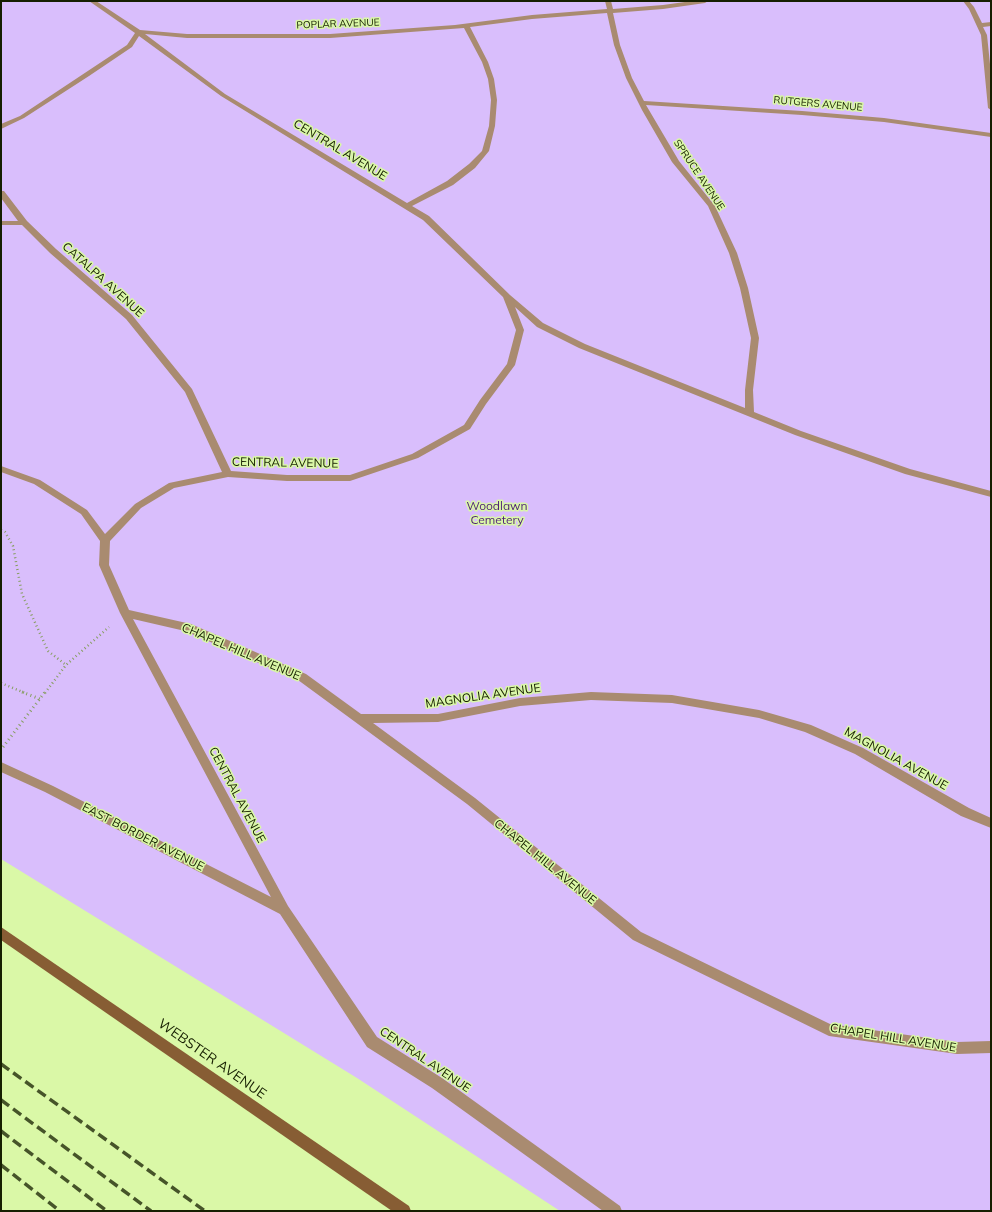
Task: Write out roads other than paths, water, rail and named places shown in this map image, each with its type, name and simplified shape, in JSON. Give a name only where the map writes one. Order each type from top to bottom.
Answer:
[{"type":"main road","name":"WEBSTER AVENUE","points":[[1,933],[404,1211]]},
{"type":"lane","name":"CENTRAL AVENUE","points":[[92,1],[138,32],[223,95],[426,218],[507,296],[520,330],[511,365],[466,427],[415,456],[350,478],[287,478],[228,474],[172,485],[138,506],[105,540],[104,565],[125,613],[284,910],[372,1042],[437,1083],[614,1211]]},
{"type":"lane","name":"SPRUCE AVENUE","points":[[608,1],[617,44],[629,78],[676,162],[711,206],[733,252],[744,288],[755,338],[749,390],[750,412]]},
{"type":"lane","name":"POPLAR AVENUE","points":[[138,32],[187,36],[330,36],[466,26],[532,17],[663,7],[705,1]]},
{"type":"lane","points":[[966,1],[972,8],[984,35],[991,108]]},
{"type":"lane","points":[[980,25],[991,24]]},
{"type":"lane","points":[[407,206],[450,183],[472,166],[485,151],[492,126],[494,100],[491,79],[486,62],[466,26]]},
{"type":"lane","points":[[1,127],[22,117],[130,46],[138,32]]},
{"type":"lane","name":"RUTGERS AVENUE","points":[[642,103],[854,117],[991,135]]},
{"type":"lane","name":"CATALPA AVENUE","points":[[1,193],[24,223],[53,251],[129,317],[188,391],[228,474]]},
{"type":"lane","points":[[1,223],[24,223]]},
{"type":"lane","points":[[507,296],[540,326],[582,346],[750,412],[798,433],[908,472],[991,494]]},
{"type":"lane","points":[[1,469],[37,482],[84,512],[105,540]]},
{"type":"lane","name":"CHAPEL HILL AVENUE","points":[[125,613],[187,627],[302,677],[471,801],[637,936],[829,1030],[957,1048],[991,1047]]},
{"type":"lane","name":"MAGNOLIA AVENUE","points":[[359,719],[438,718],[520,702],[591,696],[672,699],[759,714],[807,728],[859,751],[965,812],[991,823]]},
{"type":"lane","name":"EAST BORDER AVENUE","points":[[1,767],[49,789],[284,910]]},
{"type":"railway","points":[[1,1064],[205,1211]]},
{"type":"railway","points":[[1,1100],[151,1211]]},
{"type":"railway","points":[[1,1131],[107,1211]]},
{"type":"railway","points":[[1,1165],[60,1211]]},
{"type":"park label","name":"Woodlawn Cemetery","points":[[497,513]]}]
